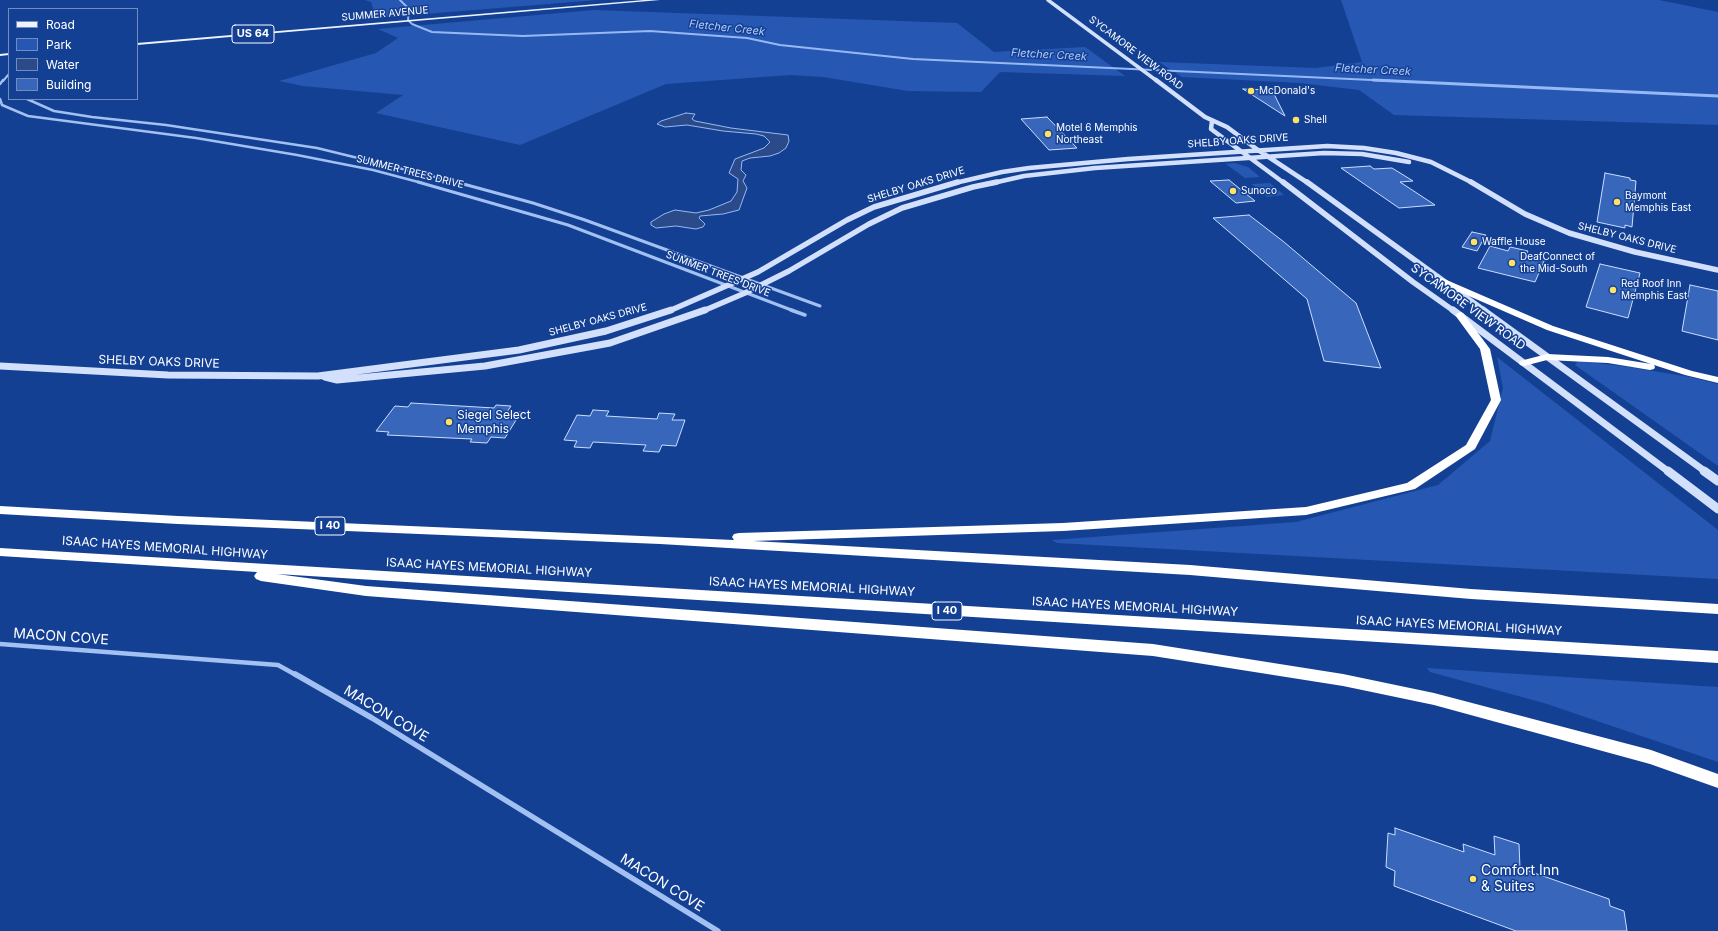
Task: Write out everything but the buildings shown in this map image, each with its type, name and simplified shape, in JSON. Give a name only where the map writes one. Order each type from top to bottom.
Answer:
[{"type":"highway","points":[[1442,280],[1550,328],[1689,373],[1718,380]]},
{"type":"highway","points":[[660,540],[1063,527],[1306,511],[1411,486],[1471,448],[1496,400],[1486,349],[1460,315]]},
{"type":"highway","points":[[1524,363],[1547,357],[1608,360],[1689,373]]},
{"type":"highway","name":"I 40","points":[[0,510],[178,520],[660,540],[1190,570],[1470,594],[1718,609]]},
{"type":"highway","name":"ISAAC HAYES MEMORIAL HIGHWAY","points":[[0,552],[1718,657]]},
{"type":"highway","points":[[177,564],[366,591],[1153,650],[1343,680],[1434,699],[1651,757],[1718,780]]},
{"type":"main road","name":"SUMMER AVENUE","points":[[138,44],[658,0]]},
{"type":"street","name":"SYCAMORE VIEW ROAD","points":[[1048,0],[1212,121],[1227,127],[1361,221],[1718,481]]},
{"type":"street","points":[[0,84],[8,75]]},
{"type":"street","name":"SUMMER TREES DRIVE","points":[[0,99],[2,105],[28,116],[130,128],[297,155],[373,170],[436,186],[568,225],[745,294],[805,315]]},
{"type":"street","name":"SUMMER TREES DRIVE","points":[[29,100],[54,110],[92,118],[225,133],[317,148],[409,169],[541,205],[820,306]]},
{"type":"street","name":"SYCAMORE VIEW ROAD","points":[[1212,121],[1211,129],[1306,199],[1413,282],[1460,315],[1718,508]]},
{"type":"street","points":[[130,128],[144,123]]},
{"type":"street","name":"SHELBY OAKS DRIVE","points":[[0,366],[168,375],[318,376],[518,350],[627,325],[663,313],[744,278],[780,260],[847,220],[874,207],[957,182],[1002,172],[1029,168],[1128,159],[1327,146],[1364,148],[1410,156],[1431,162],[1495,195],[1525,214],[1568,233],[1626,250],[1718,270]]},
{"type":"street","name":"SHELBY OAKS DRIVE","points":[[318,376],[337,380],[414,374],[485,366],[576,350],[638,334],[688,317],[762,286],[860,229],[902,208],[973,187],[1024,176],[1095,168],[1324,153],[1362,154],[1389,157],[1449,171]]},
{"type":"street","name":"MACON COVE","points":[[0,644],[278,665],[372,718],[718,931]]},
{"type":"green space","points":[[365,0],[597,0],[376,18],[371,2]]},
{"type":"green space","points":[[1341,0],[1659,0],[1718,12],[1718,125],[1394,115],[1359,90],[1300,83],[1182,77],[1159,62],[1316,68],[1362,62]]},
{"type":"green space","points":[[594,10],[957,23],[994,52],[1085,47],[1125,76],[1000,72],[981,92],[908,91],[823,77],[790,75],[666,84],[520,145],[376,113],[403,95],[303,86],[279,81],[376,53],[398,38],[378,29]]},
{"type":"green space","points":[[1235,163],[1248,167],[1260,177],[1245,178],[1226,164]]},
{"type":"green space","points":[[1270,183],[1284,195],[1267,197],[1252,184]]},
{"type":"green space","points":[[1497,357],[1718,530],[1718,579],[1057,543],[1052,540],[1296,522],[1438,485],[1490,441],[1503,388]]},
{"type":"green space","points":[[1578,361],[1622,366],[1690,377],[1718,384],[1718,466],[1575,365]]},
{"type":"green space","points":[[1427,668],[1718,687],[1718,762],[1544,703],[1430,672]]},
{"type":"water","points":[[686,113],[695,114],[692,119],[695,121],[731,128],[788,135],[789,141],[786,148],[779,153],[770,156],[750,158],[742,161],[741,170],[746,175],[743,181],[747,188],[739,210],[723,214],[700,216],[699,218],[705,224],[703,227],[696,229],[676,226],[656,228],[651,225],[651,222],[664,214],[675,210],[696,213],[709,210],[731,201],[737,192],[738,179],[729,173],[735,159],[764,148],[770,142],[764,136],[756,134],[723,131],[687,125],[665,127],[657,124],[661,121]]},
{"type":"waterway","name":"Fletcher Creek","points":[[400,0],[409,9],[408,20],[412,24],[432,32],[523,36],[650,31],[747,38],[780,45],[913,59],[1394,81]]},
{"type":"waterway","name":"Fletcher Creek","points":[[1373,80],[1718,96]]},
{"type":"place","name":"McDonald's","points":[[1251,91]]},
{"type":"place","name":"Shell","points":[[1296,120]]},
{"type":"place","name":"Motel 6 Memphis Northeast","points":[[1048,134]]},
{"type":"place","name":"Sunoco","points":[[1233,191]]},
{"type":"place","name":"Baymont Memphis East","points":[[1617,202]]},
{"type":"place","name":"Waffle House","points":[[1474,242]]},
{"type":"place","name":"DeafConnect of the Mid-South","points":[[1512,263]]},
{"type":"place","name":"Red Roof Inn Memphis East","points":[[1613,290]]},
{"type":"place","name":"Siegel Select Memphis","points":[[449,422]]},
{"type":"place","name":"Comfort Inn & Suites","points":[[1473,879]]}]
